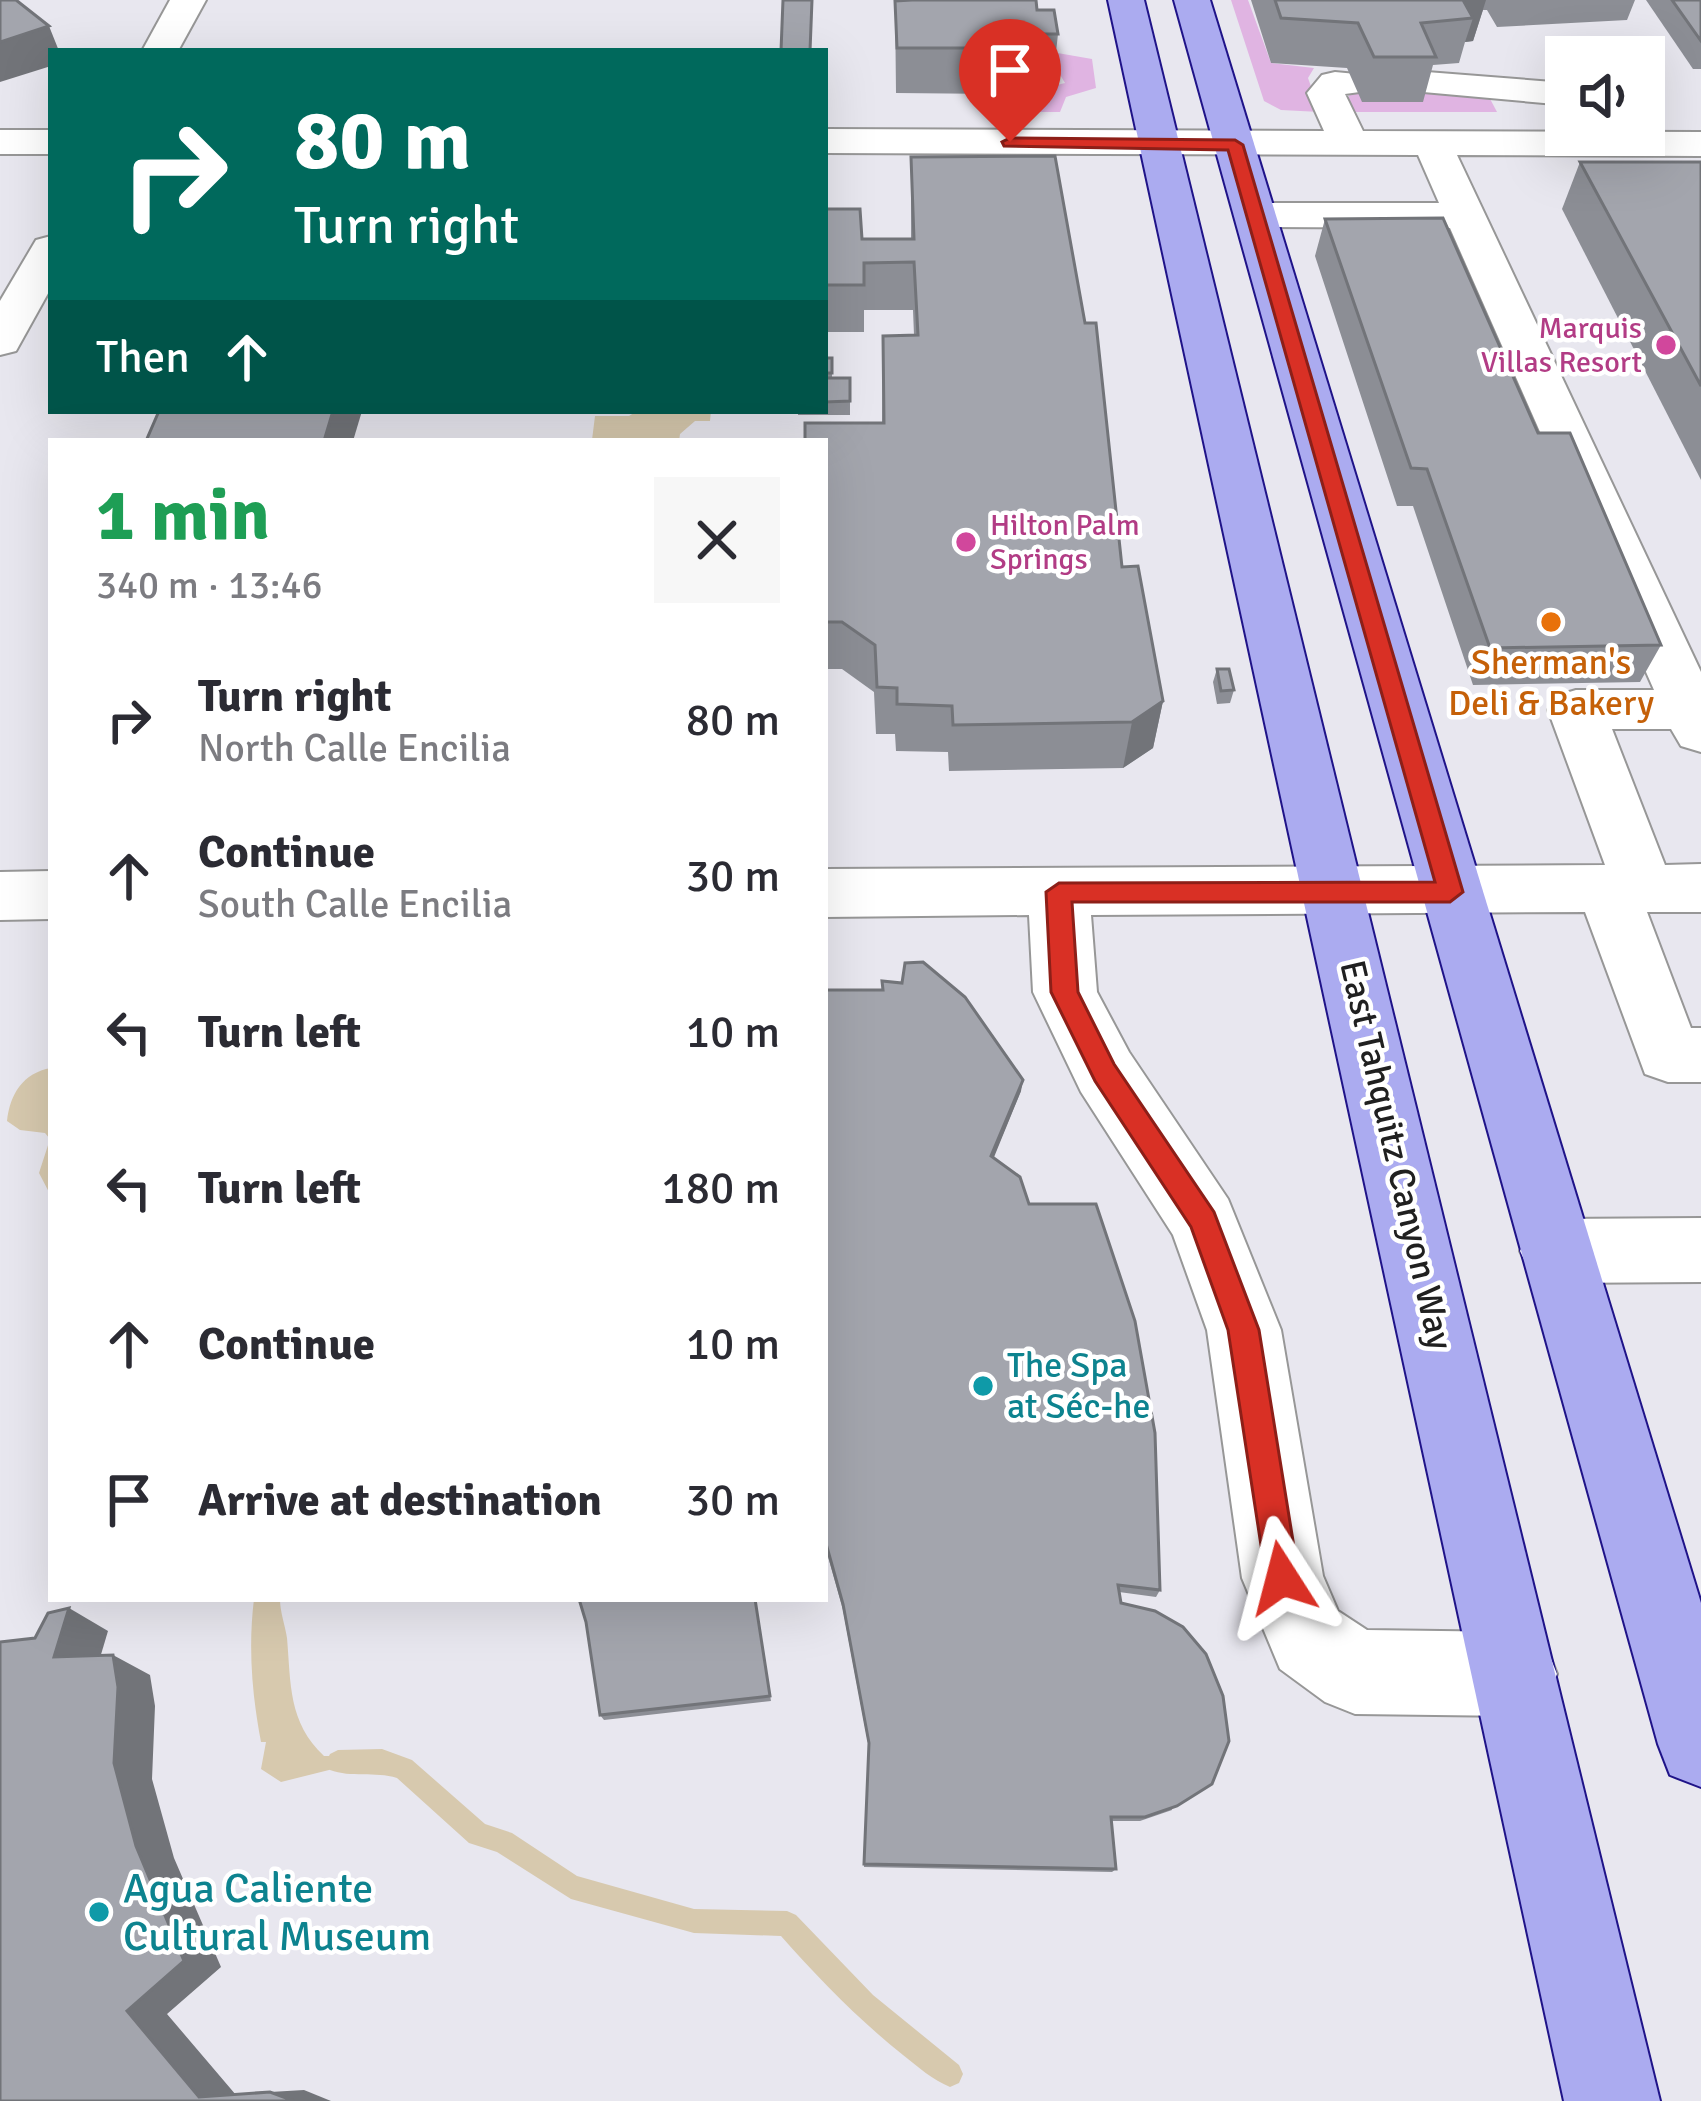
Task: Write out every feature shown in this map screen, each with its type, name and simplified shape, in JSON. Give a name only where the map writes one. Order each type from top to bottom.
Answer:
[{"type":"main road","name":"East Tahquitz Canyon Way","points":[[1126,0],[1612,2101]]},
{"type":"main road","points":[[1192,0],[1701,1744]]},
{"type":"street","points":[[162,48],[188,0]]},
{"type":"street","points":[[1414,82],[1474,83],[1545,94]]},
{"type":"street","points":[[1350,146],[1325,93],[1335,83],[1354,83]]},
{"type":"street","points":[[1665,135],[1701,144]]},
{"type":"street","points":[[828,141],[1433,145],[1567,160],[1579,156]]},
{"type":"street","points":[[0,142],[48,142]]},
{"type":"street","points":[[1433,145],[1696,720],[1576,710],[1651,889],[1668,1055],[1701,1055]]},
{"type":"street","points":[[1255,215],[1466,216]]},
{"type":"street","points":[[0,341],[48,254]]},
{"type":"street","points":[[828,893],[1651,889]]},
{"type":"street","points":[[1059,892],[1065,992],[1105,1072],[1204,1221],[1244,1330],[1282,1578],[1309,1640],[1355,1672],[1515,1674]]},
{"type":"street","points":[[0,896],[48,896]]},
{"type":"street","points":[[1556,1251],[1701,1250]]},
{"type":"shaded area","points":[[1231,0],[1248,0],[1271,63],[1314,68],[1308,78],[1320,112],[1281,110],[1264,101]]},
{"type":"shaded area","points":[[1046,51],[1092,59],[1096,88],[1066,97],[1060,112],[1014,112],[1013,96],[1065,83]]},
{"type":"shaded area","points":[[1352,92],[1488,95],[1497,112],[1353,112],[1346,100]]},
{"type":"shaded area","points":[[711,414],[710,421],[695,421],[679,438],[592,438],[595,416]]},
{"type":"shaded area","points":[[48,1069],[48,1137],[20,1130],[7,1121],[20,1086]]},
{"type":"shaded area","points":[[48,1145],[48,1190],[39,1173]]},
{"type":"shaded area","points":[[254,1602],[280,1602],[298,1716],[324,1756],[338,1756],[337,1768],[281,1782],[261,1769],[266,1742],[261,1742],[253,1689]]},
{"type":"building","points":[[0,0],[16,0],[49,26],[0,42]]},
{"type":"building","points":[[783,0],[812,0],[810,48],[781,48]]},
{"type":"building","points":[[1036,0],[1037,10],[1054,10],[1058,34],[1001,34],[1002,48],[897,48],[895,1]]},
{"type":"building","points":[[1275,0],[1463,0],[1473,18],[1421,23],[1436,57],[1374,57],[1358,23],[1281,18]]},
{"type":"building","points":[[1672,0],[1701,0],[1701,41]]},
{"type":"building","name":"Hilton Palm Springs","points":[[1055,156],[1085,323],[1096,323],[1122,567],[1138,566],[1163,701],[1132,722],[953,725],[952,706],[897,704],[897,688],[877,687],[875,645],[842,622],[828,622],[828,438],[805,438],[805,423],[884,423],[883,336],[918,335],[914,262],[864,263],[864,285],[828,285],[828,209],[860,209],[862,239],[914,239],[911,157]]},
{"type":"building","points":[[1580,162],[1701,162],[1701,386]]},
{"type":"building","points":[[1443,218],[1538,433],[1570,433],[1661,645],[1490,648],[1427,469],[1411,468],[1325,219]]},
{"type":"building","points":[[828,378],[850,378],[850,401],[828,402]]},
{"type":"building","points":[[158,414],[332,414],[325,438],[147,438]]},
{"type":"building","points":[[1217,669],[1229,669],[1234,690],[1221,691]]},
{"type":"building","name":"The Spa at Séc-he","points":[[923,962],[965,997],[1023,1080],[991,1156],[1020,1177],[1029,1204],[1096,1204],[1135,1321],[1155,1433],[1160,1590],[1118,1585],[1121,1603],[1155,1611],[1183,1627],[1206,1654],[1223,1696],[1229,1741],[1212,1784],[1177,1806],[1145,1817],[1111,1817],[1116,1869],[864,1864],[869,1743],[828,1551],[828,990],[883,990],[882,981],[902,983],[905,963]]},
{"type":"building","points":[[580,1602],[755,1602],[770,1696],[600,1715]]},
{"type":"building","name":"Agua Caliente Cultural Museum","points":[[69,1608],[54,1657],[113,1655],[118,1687],[114,1763],[136,1846],[184,1961],[127,2011],[199,2097],[270,2092],[294,2101],[0,2101],[0,1642],[35,1638],[48,1613]]},
{"type":"waterway","points":[[338,1762],[382,1761],[404,1768],[478,1834],[503,1842],[571,1887],[694,1921],[787,1924],[864,2004],[950,2074]]},
{"type":"place","name":"Marquis Villas Resort","points":[[1666,345]]},
{"type":"place","name":"Hilton Palm Springs","points":[[966,542]]},
{"type":"place","name":"Sherman's Deli & Bakery","points":[[1551,622]]},
{"type":"place","name":"The Spa at Séc-he","points":[[983,1386]]},
{"type":"place","name":"Agua Caliente Cultural Museum","points":[[99,1912]]},
{"type":"route","points":[[1010,142],[1235,145],[1450,892],[1059,892],[1065,992],[1105,1072],[1204,1221],[1244,1330],[1282,1578]]}]
